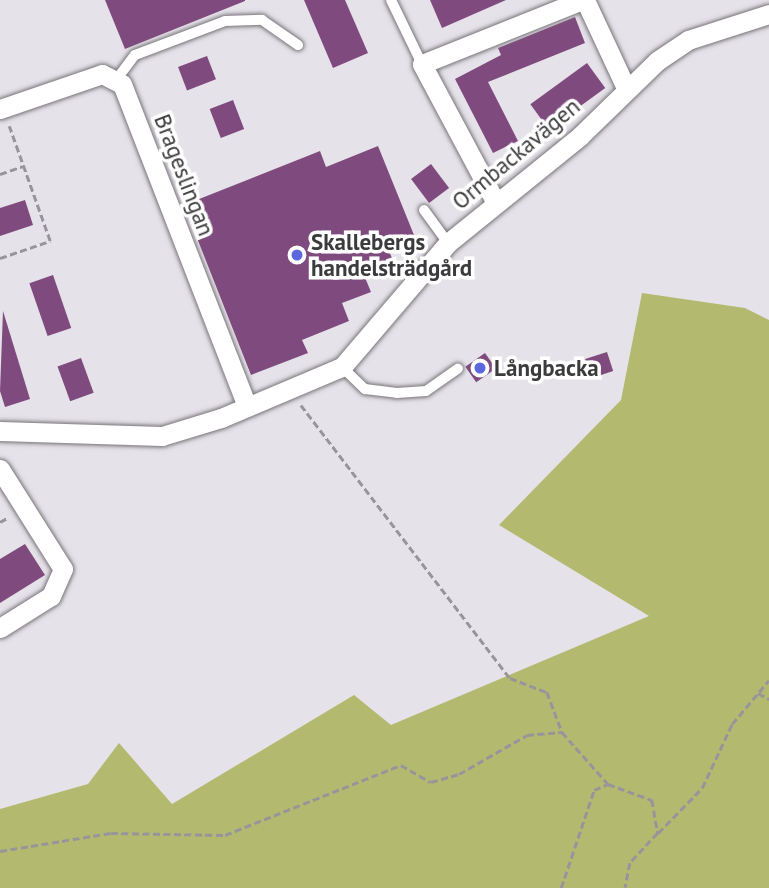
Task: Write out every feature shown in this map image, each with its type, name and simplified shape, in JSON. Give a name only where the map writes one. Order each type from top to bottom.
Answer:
[{"type":"street","points":[[495,201],[422,64],[584,0],[627,90]]},
{"type":"street","name":"Ormbackavägen","points":[[0,431],[162,436],[247,407],[299,397],[342,367],[448,243],[495,201],[580,136],[627,90],[688,40],[769,14]]},
{"type":"street","points":[[1,108],[102,74],[116,80]]},
{"type":"street","name":"Brageslingan","points":[[116,80],[127,94],[247,407]]},
{"type":"street","points":[[0,469],[63,569],[51,596],[0,628]]},
{"type":"lane","points":[[391,0],[422,64]]},
{"type":"lane","points":[[116,80],[135,55],[225,21],[262,20],[298,45]]},
{"type":"lane","points":[[424,210],[448,243]]},
{"type":"lane","points":[[342,367],[365,389],[397,393],[426,391],[458,369]]},
{"type":"path","points":[[0,258],[50,241],[1,108]]},
{"type":"path","points":[[0,174],[23,166]]},
{"type":"path","points":[[299,397],[510,678],[547,692],[562,732],[608,784],[652,800],[658,833]]},
{"type":"path","points":[[625,888],[631,863],[702,788],[732,724],[769,680]]},
{"type":"path","points":[[758,693],[769,699]]},
{"type":"path","points":[[0,851],[111,833],[225,835],[401,765],[431,782],[459,774],[527,735],[562,732]]},
{"type":"path","points":[[561,888],[594,790],[608,784]]},
{"type":"green space","points":[[642,293],[745,308],[769,320],[769,888],[0,888],[0,809],[88,784],[119,743],[172,804],[354,695],[391,725],[649,616],[499,525],[621,400]]},
{"type":"building","points":[[105,0],[245,0],[245,1],[125,49]]},
{"type":"building","points":[[304,0],[345,0],[368,53],[333,68]]},
{"type":"building","points":[[430,0],[506,0],[442,28]]},
{"type":"building","points":[[575,17],[585,43],[488,82],[518,141],[493,153],[455,79],[501,55],[498,48]]},
{"type":"building","points":[[207,56],[216,79],[187,90],[178,67]]},
{"type":"building","points":[[587,63],[605,88],[549,129],[530,104]]},
{"type":"building","points":[[233,100],[244,129],[221,138],[210,109]]},
{"type":"building","name":"Skallebergs handelsträdgård","points":[[378,146],[414,235],[387,246],[394,263],[364,275],[371,292],[342,303],[349,321],[302,340],[308,353],[251,375],[184,205],[320,151],[326,167]]},
{"type":"building","points":[[431,164],[449,188],[429,203],[411,179]]},
{"type":"building","points":[[25,200],[33,225],[0,236],[0,208]]},
{"type":"building","points":[[53,275],[71,328],[48,336],[29,283]]},
{"type":"building","points":[[3,311],[30,399],[5,407],[0,391]]},
{"type":"building","points":[[607,352],[613,371],[591,378],[585,359]]},
{"type":"building","name":"Långbacka","points":[[485,353],[496,369],[476,382],[465,367]]},
{"type":"building","points":[[81,358],[94,393],[70,401],[58,367]]},
{"type":"building","points":[[25,544],[45,575],[0,603],[0,559]]},
{"type":"place","name":"Skallebergs handelsträdgård","points":[[297,255]]},
{"type":"place","name":"Långbacka","points":[[480,368]]}]
